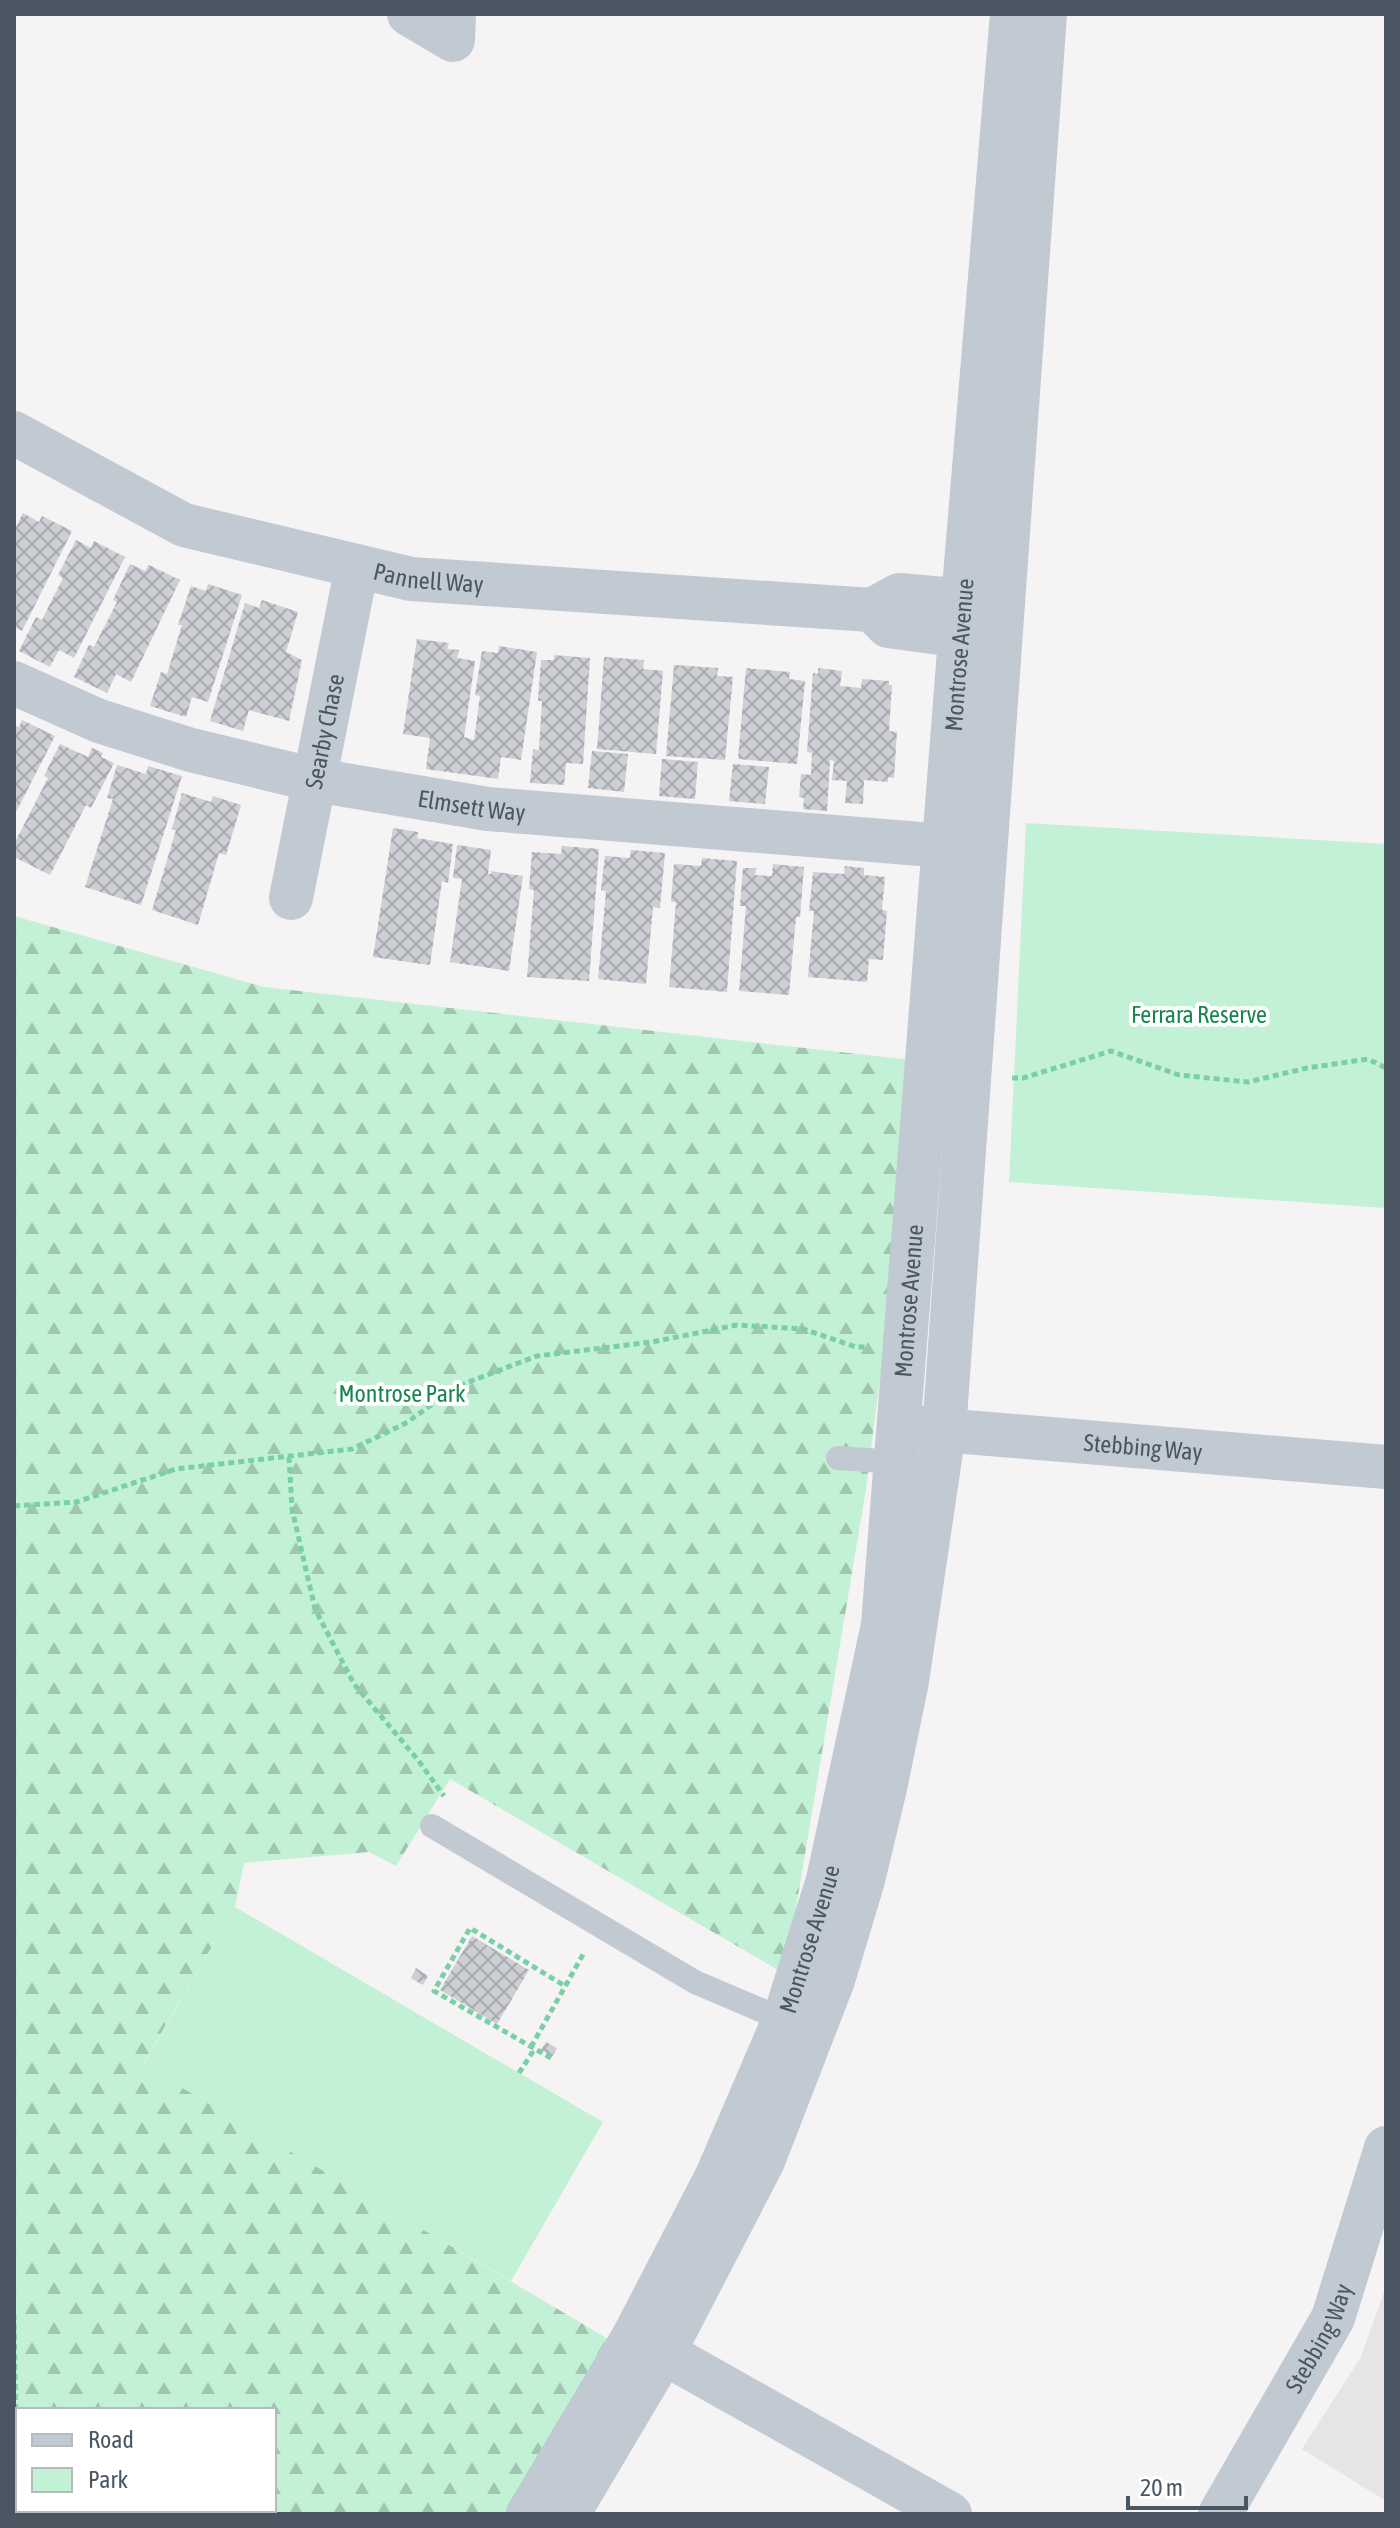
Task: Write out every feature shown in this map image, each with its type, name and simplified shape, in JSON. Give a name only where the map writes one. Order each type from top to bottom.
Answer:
[{"type":"street","points":[[409,14],[453,40],[454,14]]},
{"type":"street","name":"Montrose Avenue","points":[[528,2514],[649,2344],[763,2161],[798,2074],[846,1937],[882,1804],[907,1681],[944,1431],[968,1075],[981,620],[1012,14]]},
{"type":"street","name":"Montrose Avenue","points":[[568,2514],[649,2344],[784,2020],[828,1880],[883,1625],[945,846],[981,620],[1045,14]]},
{"type":"street","name":"Pannell Way","points":[[14,433],[184,525],[411,579],[872,610],[888,626],[981,620]]},
{"type":"street","name":"Searby Chase","points":[[291,898],[357,566]]},
{"type":"street","name":"Elmsett Way","points":[[14,683],[99,721],[191,750],[315,780],[488,809],[945,846]]},
{"type":"street","name":"Stebbing Way","points":[[898,1445],[944,1431],[1386,1467]]},
{"type":"street","name":"Stebbing Way","points":[[1220,2514],[1333,2318],[1386,2148]]},
{"type":"street","points":[[649,2344],[950,2514]]},
{"type":"lane","points":[[838,1458],[898,1445]]},
{"type":"lane","points":[[432,1826],[695,1982],[784,2020]]},
{"type":"path","points":[[968,1075],[1023,1078],[1111,1051],[1179,1075],[1248,1082],[1307,1068],[1368,1059],[1386,1068]]},
{"type":"path","points":[[14,1506],[76,1502],[176,1469],[352,1449],[406,1423],[458,1386],[537,1356],[652,1342],[737,1325],[803,1329],[856,1347],[906,1347]]},
{"type":"path","points":[[289,1457],[292,1509],[315,1609],[354,1684],[418,1760],[449,1804],[432,1826]]},
{"type":"path","points":[[519,2073],[600,1926]]},
{"type":"path","points":[[551,2058],[434,1991],[470,1928],[565,1986]]},
{"type":"path","points":[[14,2314],[16,2436]]},
{"type":"shaded area","points":[[1386,2286],[1386,2501],[1302,2449],[1361,2357]]},
{"type":"green space","name":"Ferrara Reserve","points":[[1026,823],[1386,844],[1386,1208],[1009,1182]]},
{"type":"green space","name":"Montrose Park","points":[[14,916],[264,987],[920,1061],[866,1489],[785,1974],[450,1779],[396,1866],[369,1852],[244,1863],[235,1907],[143,2064],[615,2343],[509,2514],[14,2514]]},
{"type":"green space","points":[[235,1907],[603,2122],[511,2281],[143,2065]]},
{"type":"building","points":[[23,513],[39,522],[42,516],[72,531],[22,631],[14,627],[14,531]]},
{"type":"building","points":[[76,540],[91,548],[94,541],[125,557],[74,658],[59,650],[50,667],[19,651],[36,617],[42,620],[63,578],[58,575]]},
{"type":"building","points":[[130,564],[145,571],[149,565],[180,580],[131,682],[116,674],[107,693],[74,677],[89,645],[94,647],[117,602],[113,600]]},
{"type":"building","points":[[208,584],[242,595],[208,702],[192,697],[186,717],[150,706],[161,672],[167,674],[191,586],[206,591]]},
{"type":"building","points":[[262,600],[298,612],[286,652],[302,660],[289,721],[249,710],[243,731],[210,721],[245,603],[259,608]]},
{"type":"building","points":[[417,639],[449,643],[447,649],[459,650],[457,658],[475,661],[464,737],[474,740],[480,696],[475,695],[482,651],[498,653],[499,646],[537,652],[521,760],[501,757],[498,779],[426,769],[430,738],[403,734]]},
{"type":"building","points":[[554,655],[590,658],[583,764],[566,763],[564,785],[530,783],[533,749],[539,750],[541,660],[554,660]]},
{"type":"building","points":[[604,657],[644,660],[643,669],[663,671],[656,754],[597,749]]},
{"type":"building","points":[[674,665],[718,668],[717,676],[733,677],[725,760],[666,756]]},
{"type":"building","points":[[746,668],[790,672],[789,679],[805,681],[797,764],[738,759]]},
{"type":"building","points":[[818,668],[842,671],[840,686],[861,688],[862,679],[889,681],[892,685],[889,731],[897,732],[894,778],[888,777],[888,782],[864,780],[863,804],[845,803],[847,781],[832,780],[834,761],[830,760],[827,811],[803,809],[804,798],[799,797],[801,774],[811,775],[812,753],[807,752],[813,673],[818,674]]},
{"type":"building","points":[[22,720],[55,736],[14,816],[14,725],[19,727]]},
{"type":"building","points":[[60,744],[88,757],[92,748],[114,763],[91,808],[86,805],[50,875],[14,857],[14,844],[48,778],[44,776]]},
{"type":"building","points":[[592,751],[628,754],[624,792],[588,788]]},
{"type":"building","points":[[662,759],[698,762],[695,799],[659,796]]},
{"type":"building","points":[[733,764],[769,767],[765,804],[729,801]]},
{"type":"building","points":[[117,765],[146,774],[148,766],[182,776],[141,905],[85,887],[113,799],[107,798]]},
{"type":"building","points":[[182,793],[211,802],[213,796],[241,805],[226,855],[219,853],[198,925],[152,910],[176,830],[172,829]]},
{"type":"building","points":[[393,828],[418,832],[417,838],[453,844],[448,883],[442,881],[430,965],[373,957]]},
{"type":"building","points":[[457,845],[491,850],[488,874],[491,871],[523,876],[509,971],[450,962],[462,879],[453,878]]},
{"type":"building","points":[[562,846],[599,849],[589,981],[527,977],[534,890],[529,889],[532,852],[561,854]]},
{"type":"building","points":[[631,850],[665,853],[660,908],[653,907],[646,984],[598,979],[606,891],[601,890],[605,856],[630,858]]},
{"type":"building","points":[[702,858],[737,861],[727,992],[669,987],[676,902],[671,902],[674,864],[701,866]]},
{"type":"building","points":[[773,864],[804,867],[789,995],[739,991],[746,906],[740,906],[743,868],[756,868],[755,875],[772,876]]},
{"type":"building","points":[[845,866],[864,868],[864,875],[885,877],[882,910],[887,911],[883,960],[869,959],[867,982],[808,977],[814,911],[809,911],[813,872],[844,874]]},
{"type":"building","points":[[472,1936],[529,1970],[497,2024],[440,1990]]},
{"type":"building","points":[[416,1968],[428,1976],[423,1985],[411,1978]]},
{"type":"building","points":[[546,2042],[557,2048],[552,2057],[541,2050]]}]
